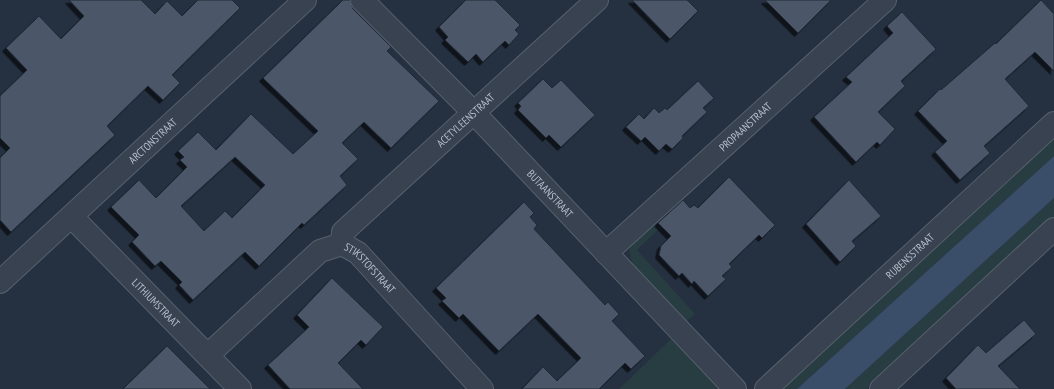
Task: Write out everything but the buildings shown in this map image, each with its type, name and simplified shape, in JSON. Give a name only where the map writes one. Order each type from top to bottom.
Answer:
[{"type":"street","name":"ARCTONSTRAAT","points":[[0,282],[305,0]]},
{"type":"street","name":"BUTAANSTRAAT","points":[[362,0],[474,113],[736,389]]},
{"type":"street","name":"ACETYLEENSTRAAT","points":[[342,244],[343,232],[597,0]]},
{"type":"street","name":"PROPAANSTRAAT","points":[[606,253],[885,0]]},
{"type":"street","name":"RUBENSSTRAAT","points":[[766,389],[1054,122]]},
{"type":"street","name":"LITHIUMSTRAAT","points":[[72,216],[240,389]]},
{"type":"street","points":[[880,389],[1054,229]]},
{"type":"street","name":"STIKSTOFSTRAAT","points":[[208,355],[320,251],[342,244],[358,253],[482,389]]},
{"type":"green space","points":[[1054,135],[1054,156],[797,389],[779,389]]},
{"type":"green space","points":[[1054,198],[1054,217],[867,389],[845,389]]},
{"type":"green space","points":[[651,220],[659,229],[637,250],[695,314],[684,324],[638,273],[630,256],[629,249],[634,238]]},
{"type":"green space","points":[[675,335],[725,389],[619,389]]},
{"type":"water","points":[[1054,156],[1054,198],[845,389],[797,389]]}]
